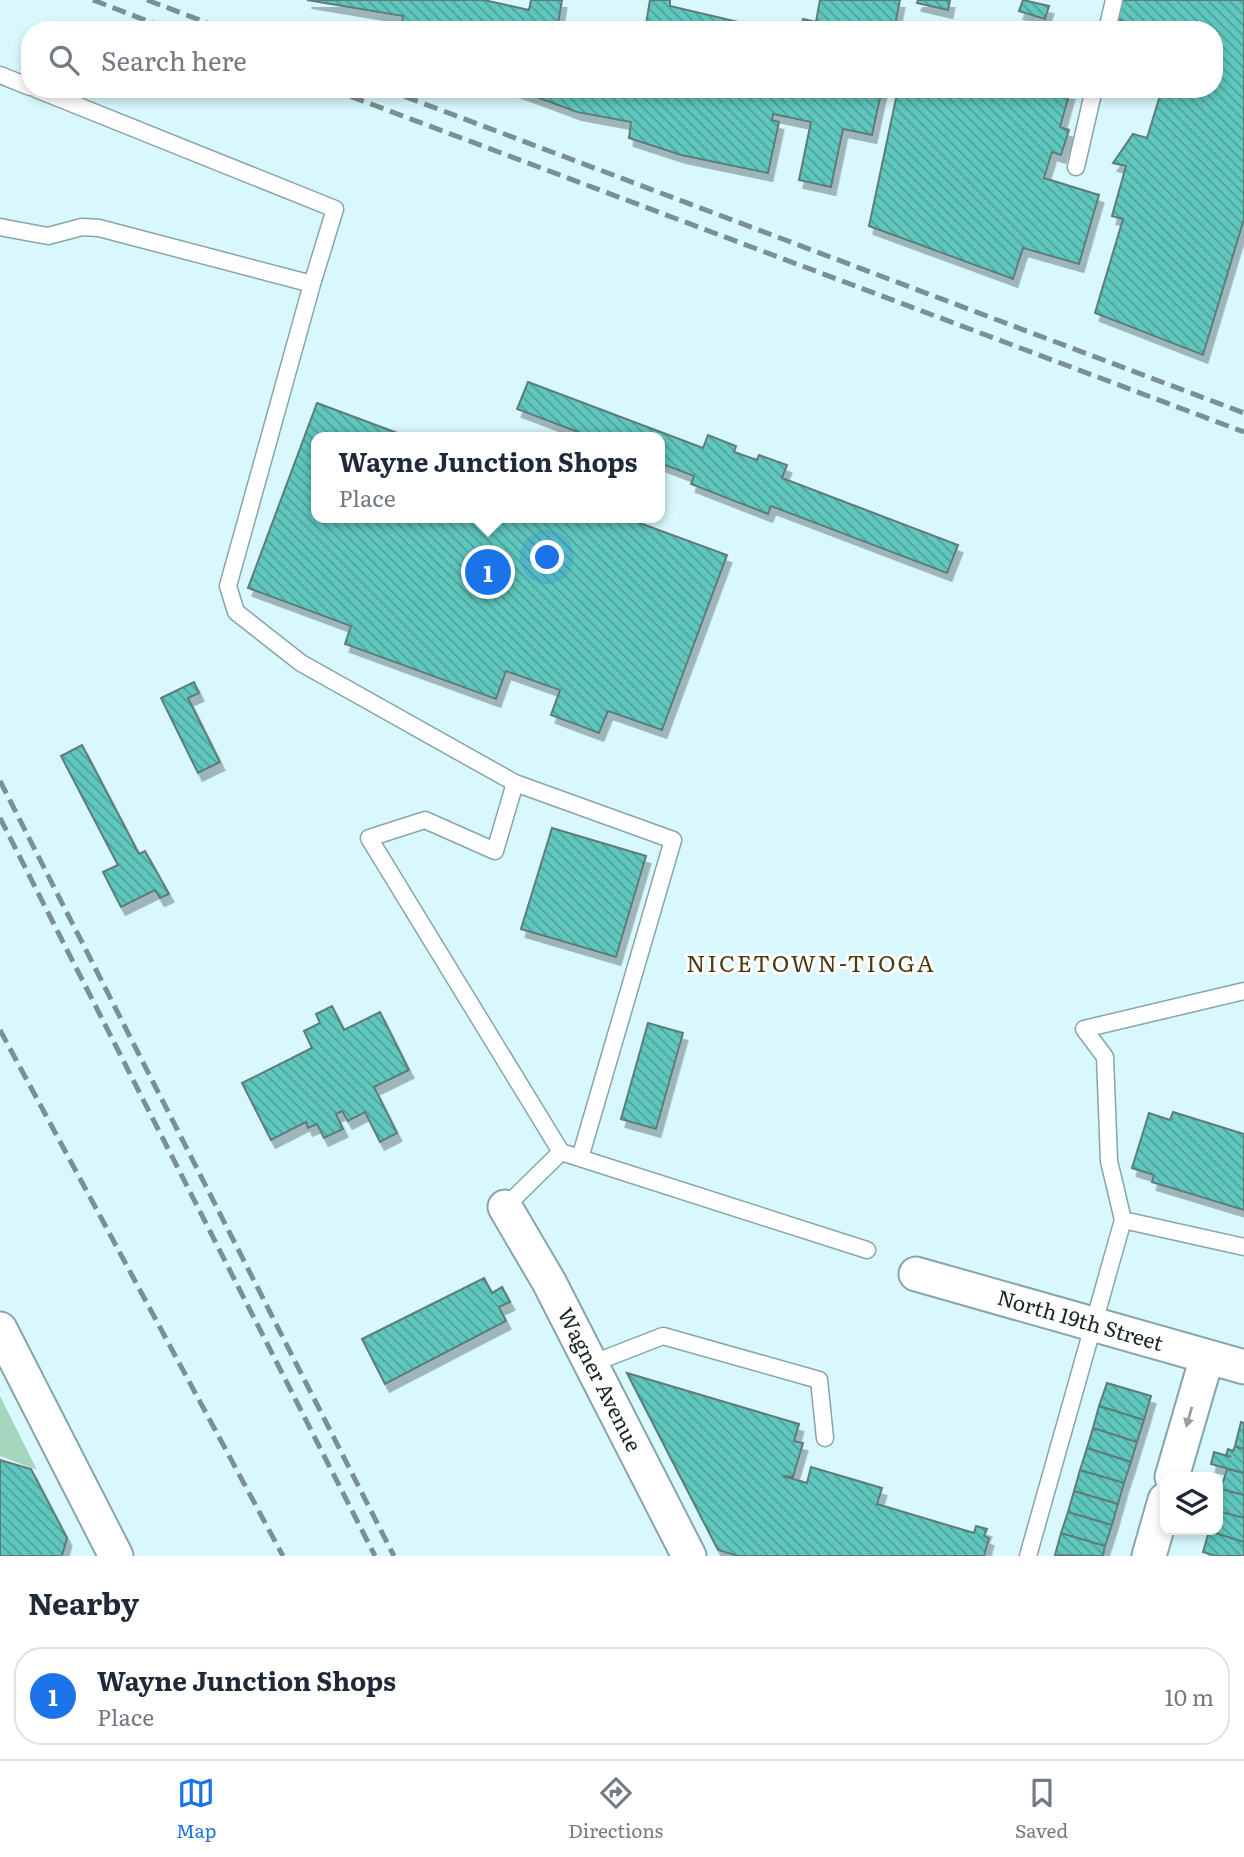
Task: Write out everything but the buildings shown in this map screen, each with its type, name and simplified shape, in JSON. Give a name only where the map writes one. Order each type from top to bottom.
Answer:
[{"type":"street","name":"Wagner Avenue","points":[[505,1207],[591,1364],[689,1556]]},
{"type":"street","name":"North 19th Street","points":[[916,1274],[1244,1367]]},
{"type":"street","points":[[0,1329],[116,1556]]},
{"type":"street","points":[[1173,1472],[1207,1357]]},
{"type":"street","points":[[1149,1556],[1160,1518]]},
{"type":"lane","points":[[1109,21],[1114,0]]},
{"type":"lane","points":[[0,75],[21,83]]},
{"type":"lane","points":[[58,98],[335,209],[228,586],[236,612],[300,663],[515,783],[673,840],[580,1158]]},
{"type":"lane","points":[[1076,167],[1092,98]]},
{"type":"lane","points":[[0,226],[48,236],[82,227],[99,228],[312,284]]},
{"type":"lane","points":[[515,783],[495,851],[425,820],[369,838],[561,1152],[867,1250]]},
{"type":"lane","points":[[1028,1556],[1123,1220],[1109,1161],[1105,1057],[1084,1029],[1244,991]]},
{"type":"lane","points":[[505,1207],[561,1152]]},
{"type":"lane","points":[[1123,1220],[1244,1247]]},
{"type":"lane","points":[[591,1364],[663,1336],[819,1380],[825,1438]]},
{"type":"green space","points":[[0,1396],[37,1470],[0,1456]]},
{"type":"railway","points":[[93,0],[148,21]]},
{"type":"railway","points":[[147,0],[202,21]]},
{"type":"railway","points":[[355,98],[1244,432]]},
{"type":"railway","points":[[409,98],[1244,413]]},
{"type":"railway","points":[[0,781],[394,1556]]},
{"type":"railway","points":[[0,818],[375,1556]]},
{"type":"railway","points":[[0,1030],[283,1556]]},
{"type":"place","name":"Wayne Junction Shops","points":[[488,572]]},
{"type":"district","name":"NICETOWN-TIOGA","points":[[811,964]]}]
